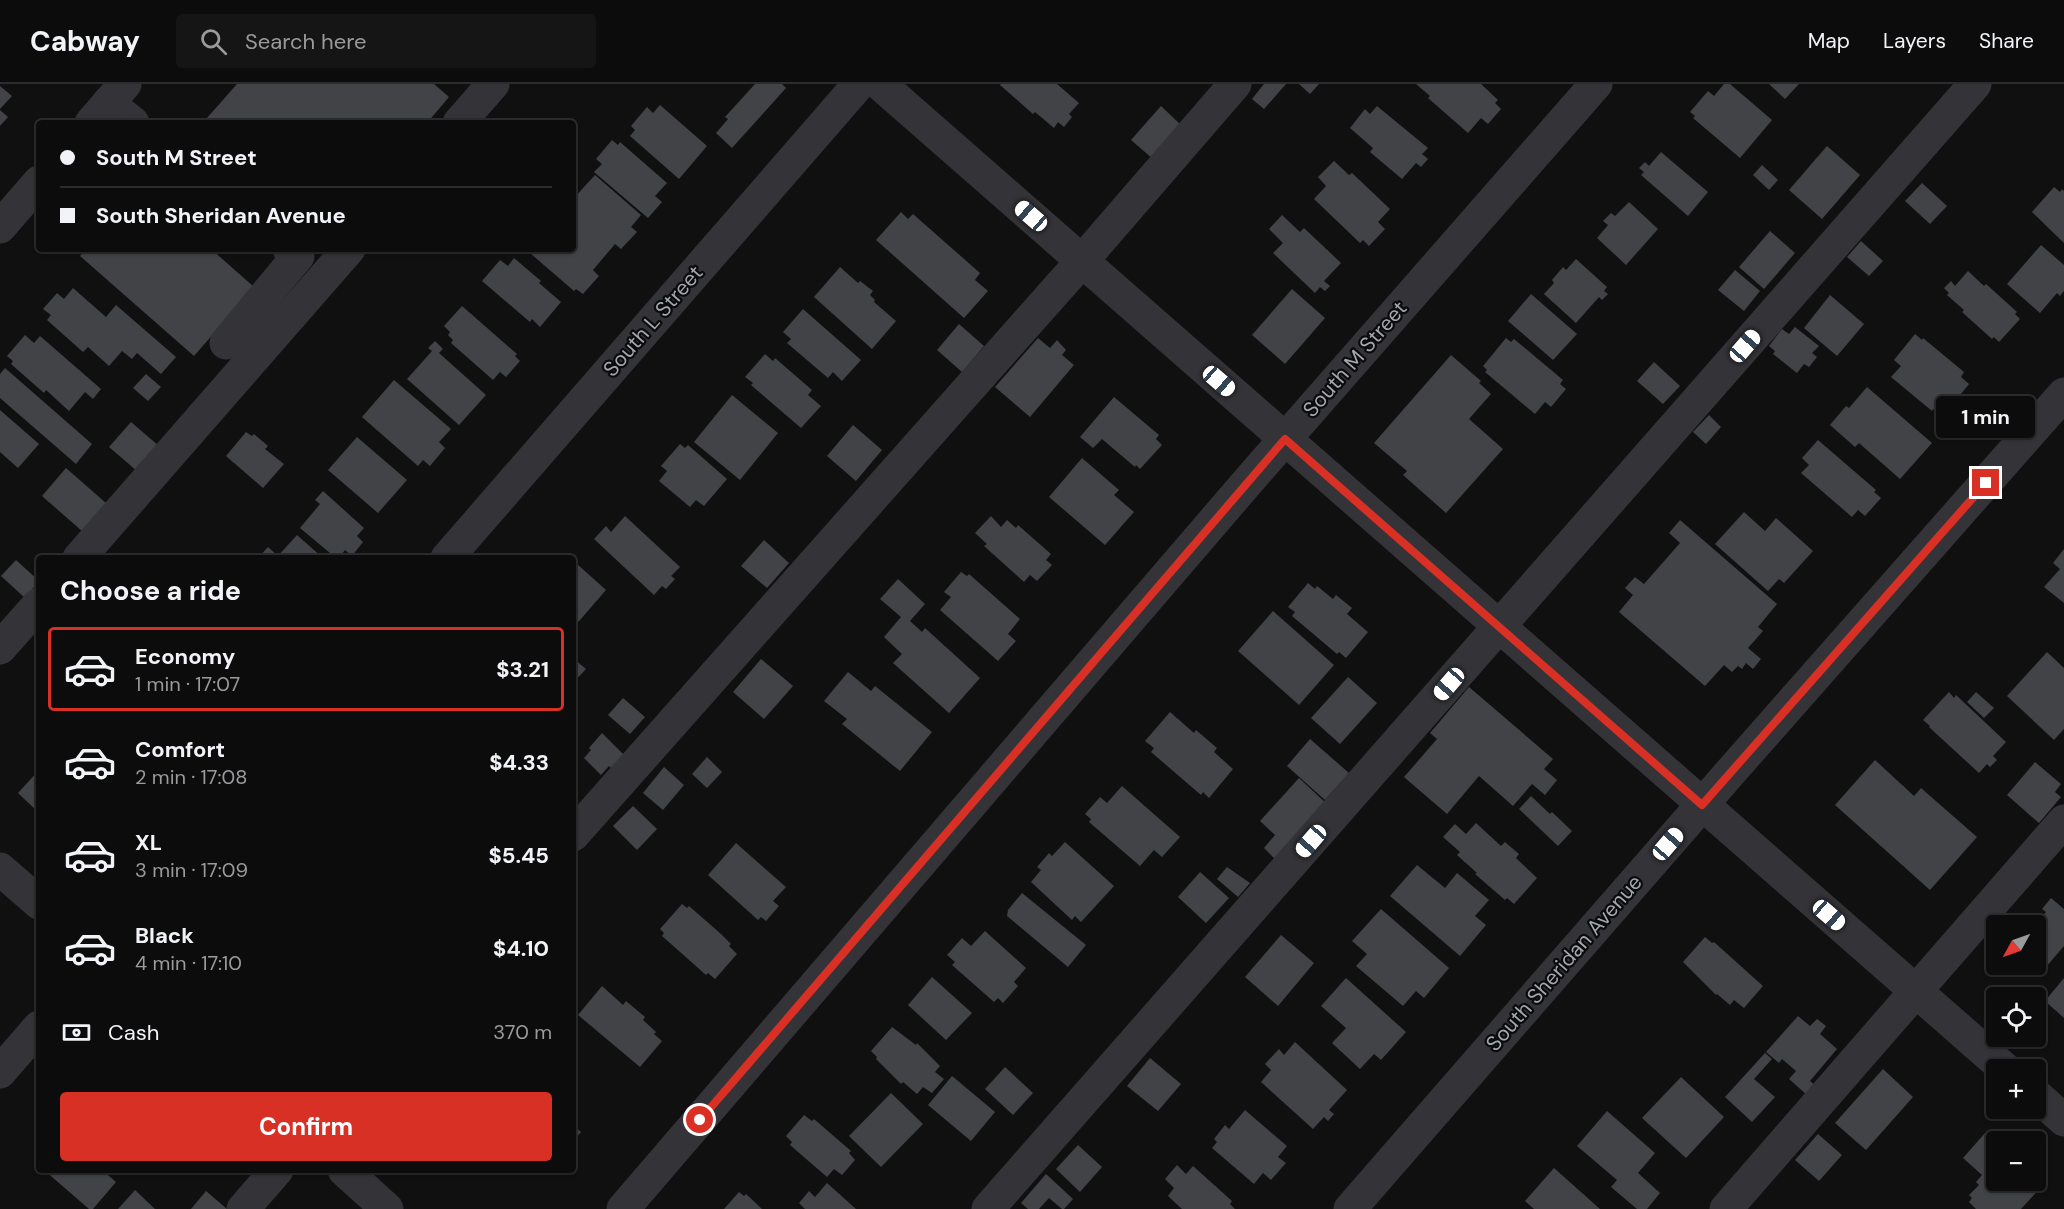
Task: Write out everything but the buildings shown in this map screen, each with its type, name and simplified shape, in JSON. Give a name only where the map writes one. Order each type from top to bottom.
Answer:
[{"type":"street","points":[[462,120],[494,84]]},
{"type":"street","name":"South L Street","points":[[450,555],[859,84]]},
{"type":"street","points":[[880,84],[1993,1059]]},
{"type":"street","points":[[576,833],[1082,261],[1235,84]]},
{"type":"street","name":"South M Street","points":[[623,1209],[1285,439],[1596,84]]},
{"type":"street","points":[[988,1209],[1975,84]]},
{"type":"street","points":[[0,227],[36,186]]},
{"type":"street","points":[[226,343],[298,256],[293,252]]},
{"type":"street","points":[[82,555],[346,252]]},
{"type":"street","name":"South Sheridan Avenue","points":[[1350,1209],[2064,394]]},
{"type":"street","points":[[0,648],[36,607]]},
{"type":"street","points":[[1726,1209],[2064,821]]},
{"type":"street","points":[[0,869],[36,900]]},
{"type":"street","points":[[0,1072],[36,1030]]},
{"type":"street","points":[[2046,1104],[2064,1120]]},
{"type":"street","points":[[243,1209],[274,1173]]},
{"type":"street","points":[[347,1173],[387,1209]]},
{"type":"route","points":[[700,1120],[1285,439],[1702,805],[1986,483]]}]
